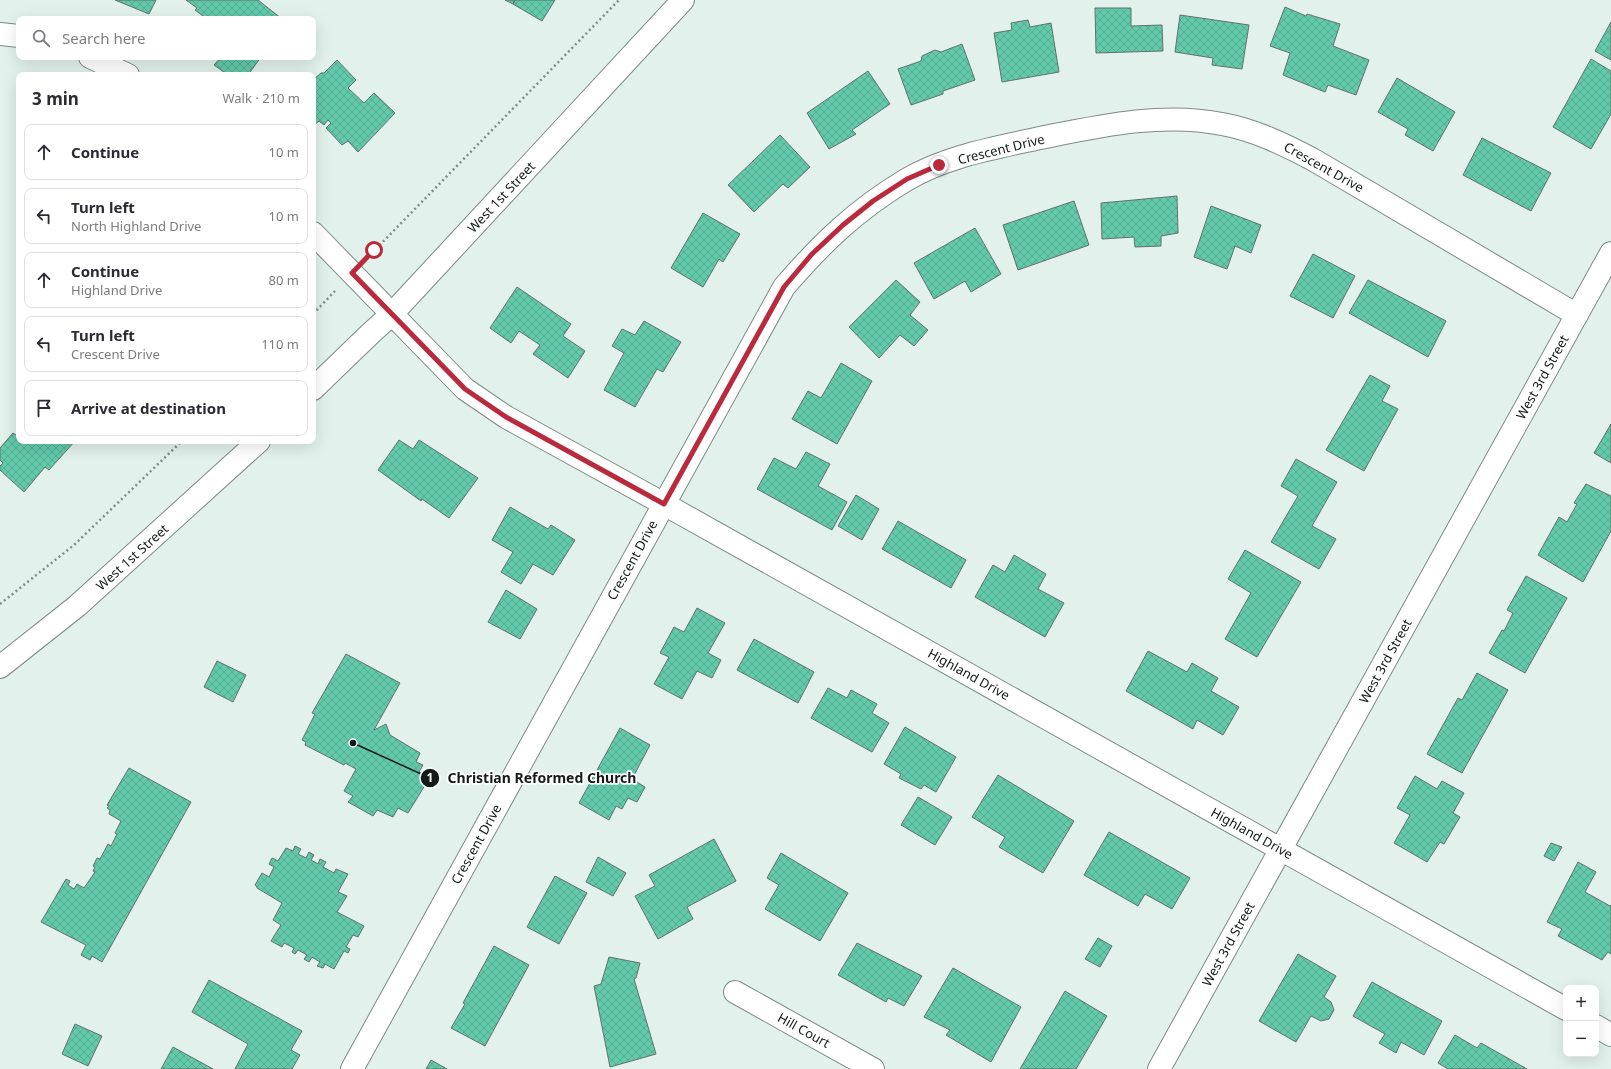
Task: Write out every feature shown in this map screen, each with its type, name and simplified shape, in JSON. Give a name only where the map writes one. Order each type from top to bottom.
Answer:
[{"type":"street","name":"West 1st Street","points":[[316,386],[371,332],[392,315],[683,0]]},
{"type":"street","points":[[0,34],[16,36]]},
{"type":"street","points":[[96,60],[122,72]]},
{"type":"street","name":"Crescent Drive","points":[[352,1069],[784,287],[812,254],[843,225],[873,201],[907,179],[939,165],[975,152],[1099,127],[1141,121],[1180,119],[1222,124],[1254,132],[1282,143],[1312,159],[1577,315]]},
{"type":"street","name":"Highland Drive","points":[[316,236],[465,389],[506,417],[1563,1007]]},
{"type":"street","name":"West 3rd Street","points":[[1159,1069],[1280,848],[1611,253]]},
{"type":"street","name":"West 1st Street","points":[[0,667],[77,606],[257,444]]},
{"type":"street","name":"Hill Court","points":[[735,992],[874,1069]]},
{"type":"street","points":[[1599,1028],[1611,1035]]},
{"type":"path","points":[[316,311],[619,0]]},
{"type":"path","points":[[0,604],[74,545],[179,444]]},
{"type":"building","points":[[115,0],[156,0],[149,14]]},
{"type":"building","points":[[186,0],[258,0],[278,16],[203,16],[195,10],[197,8]]},
{"type":"building","points":[[505,0],[515,0],[513,4]]},
{"type":"building","points":[[515,0],[555,0],[542,21],[513,4]]},
{"type":"building","points":[[1285,7],[1306,16],[1307,14],[1340,24],[1333,46],[1369,60],[1356,95],[1328,85],[1325,92],[1283,75],[1290,53],[1270,46]]},
{"type":"building","points":[[1095,8],[1131,8],[1131,26],[1162,25],[1163,51],[1096,53]]},
{"type":"building","points":[[1180,15],[1249,25],[1242,69],[1212,65],[1213,58],[1175,52]]},
{"type":"building","points":[[1028,20],[1030,27],[1051,23],[1059,72],[1002,82],[994,33],[1012,30],[1011,23]]},
{"type":"building","points":[[1611,22],[1611,60],[1595,51]]},
{"type":"building","points":[[962,44],[975,80],[943,91],[943,94],[911,105],[898,69],[921,61],[922,56],[935,50],[941,52]]},
{"type":"building","points":[[1591,59],[1611,71],[1611,114],[1591,149],[1553,127]]},
{"type":"building","points":[[218,60],[259,60],[250,72],[224,72],[214,65]]},
{"type":"building","points":[[337,60],[356,80],[348,88],[364,103],[374,93],[395,113],[358,152],[348,141],[342,145],[326,128],[331,123],[328,120],[324,125],[319,121],[316,124],[316,77],[321,73],[324,73]]},
{"type":"building","points":[[868,71],[890,104],[852,130],[856,134],[829,149],[807,113]]},
{"type":"building","points":[[1397,78],[1455,112],[1433,151],[1405,135],[1408,129],[1378,112]]},
{"type":"building","points":[[780,135],[810,167],[788,188],[783,184],[754,212],[728,185]]},
{"type":"building","points":[[1482,138],[1551,173],[1531,211],[1463,175]]},
{"type":"building","points":[[1177,196],[1178,233],[1161,236],[1161,246],[1135,247],[1134,237],[1102,239],[1101,203]]},
{"type":"building","points":[[1074,201],[1089,245],[1018,270],[1003,225]]},
{"type":"building","points":[[1211,206],[1261,225],[1251,253],[1235,246],[1227,269],[1194,257]]},
{"type":"building","points":[[703,213],[740,234],[723,262],[719,259],[703,287],[671,268]]},
{"type":"building","points":[[975,228],[1001,274],[971,292],[965,281],[934,299],[914,263]]},
{"type":"building","points":[[1313,254],[1355,276],[1333,318],[1290,296]]},
{"type":"building","points":[[896,280],[920,302],[910,315],[928,330],[914,346],[900,335],[879,358],[849,327]]},
{"type":"building","points":[[1368,280],[1446,321],[1428,357],[1349,313]]},
{"type":"building","points":[[517,287],[571,324],[563,336],[585,351],[568,378],[533,354],[540,345],[519,331],[511,343],[490,328]]},
{"type":"building","points":[[644,321],[681,342],[663,372],[657,369],[635,407],[604,390],[624,353],[612,346],[622,329],[635,335]]},
{"type":"building","points":[[841,363],[872,381],[837,444],[792,419],[808,391],[821,398]]},
{"type":"building","points":[[1370,375],[1390,386],[1382,401],[1398,409],[1364,471],[1326,450]]},
{"type":"building","points":[[1611,424],[1611,463],[1594,453]]},
{"type":"building","points":[[13,433],[16,435],[16,444],[72,444],[49,470],[45,467],[24,492],[0,470],[0,466],[3,463],[0,460],[0,448]]},
{"type":"building","points":[[399,440],[413,449],[419,440],[478,478],[449,518],[422,499],[421,501],[378,470]]},
{"type":"building","points":[[806,452],[830,464],[818,486],[847,502],[832,530],[757,489],[774,458],[796,469]]},
{"type":"building","points":[[1296,459],[1337,482],[1312,526],[1336,539],[1319,569],[1271,542],[1298,496],[1281,486]]},
{"type":"building","points":[[1586,484],[1611,496],[1611,531],[1583,582],[1538,555],[1559,517],[1567,522],[1577,504],[1574,503]]},
{"type":"building","points":[[856,495],[879,509],[862,540],[838,526]]},
{"type":"building","points":[[510,507],[548,529],[551,525],[575,540],[553,575],[533,564],[521,584],[501,572],[513,552],[492,540]]},
{"type":"building","points":[[898,521],[966,560],[951,588],[882,549]]},
{"type":"building","points":[[1245,550],[1301,582],[1257,657],[1225,639],[1251,593],[1228,579]]},
{"type":"building","points":[[1014,555],[1046,574],[1038,589],[1064,603],[1045,637],[975,597],[993,565],[1005,572]]},
{"type":"building","points":[[1526,576],[1567,598],[1525,673],[1489,653],[1502,630],[1504,631],[1513,613],[1507,610]]},
{"type":"building","points":[[506,590],[537,609],[520,639],[488,622]]},
{"type":"building","points":[[697,608],[725,623],[708,653],[721,660],[712,678],[697,671],[682,699],[654,684],[669,657],[660,653],[674,627],[684,632]]},
{"type":"building","points":[[754,639],[814,672],[798,703],[737,670]]},
{"type":"building","points":[[1148,651],[1187,672],[1192,663],[1218,678],[1211,691],[1239,707],[1223,735],[1197,720],[1193,729],[1126,691]]},
{"type":"building","points":[[346,654],[400,683],[374,730],[386,724],[390,735],[420,753],[416,762],[423,765],[419,772],[430,777],[408,813],[398,808],[393,817],[377,810],[373,816],[348,802],[353,796],[344,791],[356,769],[345,763],[344,765],[305,745],[306,742],[302,740],[315,714],[312,713]]},
{"type":"building","points":[[217,661],[246,675],[233,702],[204,687]]},
{"type":"building","points":[[1477,673],[1508,690],[1462,773],[1427,754],[1458,698],[1462,700]]},
{"type":"building","points":[[828,688],[847,698],[851,690],[877,704],[872,713],[889,723],[872,752],[811,718]]},
{"type":"building","points":[[905,727],[956,757],[936,792],[924,785],[921,789],[899,778],[901,774],[884,764]]},
{"type":"building","points":[[620,728],[650,745],[632,779],[645,787],[637,802],[628,798],[622,809],[616,806],[609,820],[579,803]]},
{"type":"building","points":[[129,768],[191,802],[102,962],[92,956],[90,960],[81,955],[86,945],[41,922],[66,879],[70,881],[68,885],[74,889],[77,884],[84,888],[95,872],[93,871],[95,867],[93,866],[97,858],[100,859],[108,844],[111,846],[121,821],[109,814],[110,810],[107,808],[109,806],[107,805]]},
{"type":"building","points":[[998,775],[1074,821],[1043,873],[999,847],[1005,837],[972,817]]},
{"type":"building","points":[[1415,776],[1437,789],[1442,781],[1464,793],[1453,813],[1460,817],[1444,844],[1440,842],[1427,862],[1394,843],[1410,815],[1397,808]]},
{"type":"building","points":[[918,797],[952,817],[935,845],[901,825]]},
{"type":"building","points":[[1109,832],[1190,878],[1172,909],[1145,894],[1138,906],[1084,875]]},
{"type":"building","points":[[714,839],[736,881],[687,907],[693,919],[658,939],[635,896],[655,886],[649,875]]},
{"type":"building","points":[[1551,843],[1562,847],[1554,861],[1544,856]]},
{"type":"building","points":[[295,846],[301,849],[298,854],[306,858],[309,852],[314,855],[311,860],[318,864],[320,859],[326,862],[323,867],[334,873],[336,869],[348,874],[338,892],[347,896],[337,912],[364,926],[358,937],[353,935],[346,947],[350,949],[348,953],[344,951],[334,969],[325,964],[323,968],[317,966],[320,962],[312,957],[309,962],[304,959],[307,955],[298,950],[295,954],[292,952],[294,948],[284,943],[282,947],[271,941],[281,925],[273,920],[282,903],[257,888],[255,885],[262,873],[269,877],[274,867],[269,864],[272,858],[278,861],[286,848],[293,851]]},
{"type":"building","points":[[781,853],[848,893],[820,941],[765,909],[779,885],[767,878]]},
{"type":"building","points":[[598,857],[626,873],[613,896],[586,882]]},
{"type":"building","points":[[1578,862],[1596,872],[1585,892],[1610,906],[1611,905],[1611,954],[1608,952],[1602,960],[1558,936],[1562,929],[1547,922]]},
{"type":"building","points":[[555,876],[587,893],[559,944],[527,927]]},
{"type":"building","points":[[1098,938],[1112,946],[1100,967],[1085,959]]},
{"type":"building","points":[[857,943],[922,976],[904,1006],[888,998],[886,1002],[838,975]]},
{"type":"building","points":[[494,946],[529,965],[485,1046],[451,1028],[465,1004],[463,1003]]},
{"type":"building","points":[[1298,954],[1336,976],[1324,997],[1331,1002],[1334,1010],[1329,1019],[1321,1021],[1311,1016],[1296,1042],[1259,1021]]},
{"type":"building","points":[[609,957],[640,963],[636,978],[634,979],[656,1054],[610,1067],[594,986],[601,984]]},
{"type":"building","points":[[953,968],[1021,1007],[991,1062],[946,1035],[950,1030],[924,1017]]},
{"type":"building","points":[[209,980],[302,1031],[291,1050],[300,1055],[292,1069],[235,1069],[248,1044],[192,1012]]},
{"type":"building","points":[[1372,982],[1442,1021],[1424,1055],[1401,1042],[1396,1053],[1379,1043],[1385,1034],[1353,1016]]},
{"type":"building","points":[[1065,991],[1107,1016],[1076,1069],[1020,1069]]},
{"type":"building","points":[[75,1024],[102,1036],[88,1066],[62,1054]]},
{"type":"building","points":[[1455,1035],[1477,1048],[1481,1043],[1527,1069],[1448,1069],[1438,1063]]},
{"type":"building","points":[[173,1047],[213,1069],[161,1069]]},
{"type":"building","points":[[431,1060],[447,1069],[426,1069]]},
{"type":"place","name":"Christian Reformed Church","points":[[353,743]]},
{"type":"route","points":[[374,250],[352,273],[465,389],[506,417],[664,504],[784,287],[812,254],[843,225],[873,201],[907,179],[939,165]]}]
